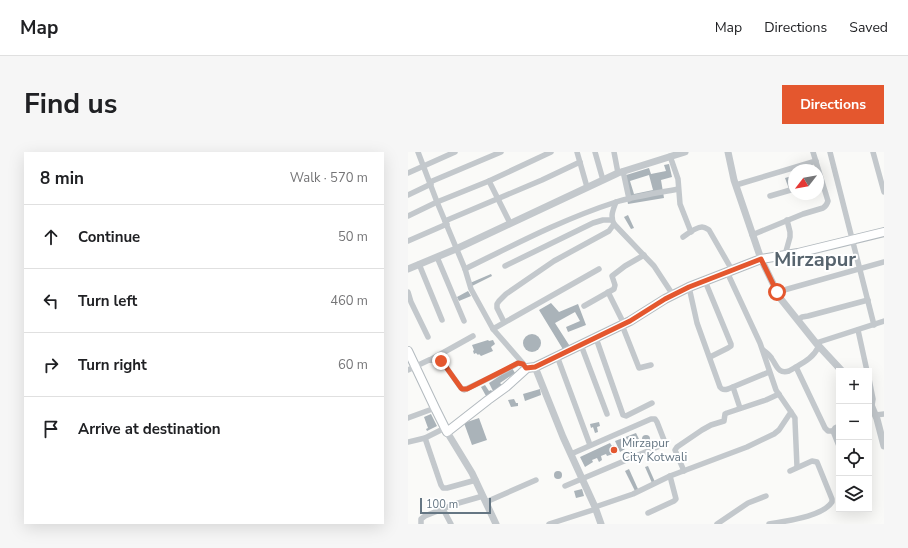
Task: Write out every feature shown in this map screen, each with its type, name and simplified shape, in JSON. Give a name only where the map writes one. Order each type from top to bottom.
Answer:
[{"type":"main road","points":[[408,351],[412,369],[446,430],[506,387],[525,366],[535,367],[596,338],[689,287],[761,259],[798,253],[884,232]]},
{"type":"street","points":[[418,152],[465,269],[471,289],[493,329],[525,366]]},
{"type":"street","points":[[408,173],[455,152]]},
{"type":"street","points":[[408,195],[431,183],[501,152]]},
{"type":"street","points":[[408,216],[437,202],[490,181],[550,152]]},
{"type":"street","points":[[578,152],[587,187]]},
{"type":"street","points":[[595,152],[602,180]]},
{"type":"street","points":[[614,152],[629,199]]},
{"type":"street","points":[[408,269],[456,249],[620,172],[685,152]]},
{"type":"street","points":[[728,152],[736,185],[752,234],[761,259],[780,298],[817,344],[839,368]]},
{"type":"street","points":[[752,234],[826,206],[828,201],[813,152]]},
{"type":"street","points":[[830,152],[874,325]]},
{"type":"street","points":[[874,152],[882,175],[884,192]]},
{"type":"street","points":[[670,156],[678,179],[680,204],[691,232]]},
{"type":"street","points":[[808,164],[816,161]]},
{"type":"street","points":[[408,241],[498,198],[580,162]]},
{"type":"street","points":[[736,185],[788,171]]},
{"type":"street","points":[[490,181],[510,223]]},
{"type":"street","points":[[465,269],[548,228],[581,215],[616,202],[678,189]]},
{"type":"street","points":[[770,196],[788,191]]},
{"type":"street","points":[[504,322],[497,308],[499,301],[506,294],[554,261],[609,231],[613,222],[612,215],[616,202]]},
{"type":"street","points":[[505,266],[593,223],[603,220],[613,222],[644,255],[654,266],[672,295]]},
{"type":"street","points":[[785,255],[790,237],[787,220]]},
{"type":"street","points":[[683,237],[703,227],[709,230],[729,271],[763,350],[773,383],[795,418],[797,467]]},
{"type":"street","points":[[584,306],[615,287],[612,276],[625,266],[644,255]]},
{"type":"street","points":[[437,257],[464,321]]},
{"type":"street","points":[[777,292],[884,262]]},
{"type":"street","points":[[419,264],[442,320]]},
{"type":"street","points":[[493,329],[599,269]]},
{"type":"street","points":[[705,281],[731,344],[728,348],[710,357]]},
{"type":"street","points":[[689,287],[697,323],[722,390],[770,372]]},
{"type":"street","points":[[408,292],[411,302],[428,337]]},
{"type":"street","points":[[608,292],[624,324],[639,368],[651,365]]},
{"type":"street","points":[[798,320],[802,317],[868,300]]},
{"type":"street","points":[[817,344],[884,321]]},
{"type":"street","points":[[858,330],[866,368]]},
{"type":"street","points":[[412,369],[474,336]]},
{"type":"street","points":[[596,338],[623,415],[626,416],[652,403]]},
{"type":"street","points":[[581,344],[607,414]]},
{"type":"street","points":[[763,350],[770,356],[782,372],[796,367],[813,356],[817,344]]},
{"type":"street","points":[[557,356],[590,446]]},
{"type":"street","points":[[429,360],[441,361],[464,390],[518,363],[525,366]]},
{"type":"street","points":[[535,367],[563,437],[601,524]]},
{"type":"street","points":[[796,367],[825,428],[833,431]]},
{"type":"street","points":[[733,387],[740,408]]},
{"type":"street","points":[[684,471],[675,448],[702,430],[724,421],[724,416],[727,412],[766,400],[779,394]]},
{"type":"street","points":[[872,394],[872,409],[883,437],[884,446]]},
{"type":"street","points":[[408,418],[435,408]]},
{"type":"street","points":[[872,409],[884,414]]},
{"type":"street","points":[[549,524],[633,494],[670,476],[747,447],[774,434],[779,430],[791,412]]},
{"type":"street","points":[[565,486],[662,445],[664,440],[657,422],[655,419],[651,419],[571,454]]},
{"type":"street","points":[[833,431],[836,428]]},
{"type":"street","points":[[408,442],[425,438],[446,430],[476,480],[496,524]]},
{"type":"street","points":[[833,431],[837,440]]},
{"type":"street","points":[[425,438],[442,488],[476,480]]},
{"type":"street","points":[[769,524],[800,518],[821,511],[827,508],[832,502],[817,462],[812,461],[790,471]]},
{"type":"street","points":[[648,513],[676,499],[670,476]]},
{"type":"street","points":[[421,524],[421,520],[425,516],[455,504],[485,499],[536,480]]},
{"type":"street","points":[[718,524],[748,503],[766,496]]},
{"type":"street","points":[[443,509],[451,524]]},
{"type":"building","points":[[669,164],[672,177],[661,180],[664,198],[628,204],[623,176],[649,168],[651,174],[666,171],[664,165]],"holes":[[[649,175],[653,190],[634,194],[630,181]]]},
{"type":"building","points":[[788,177],[788,186],[785,178]]},
{"type":"building","points":[[628,215],[634,228],[631,229],[624,217]]},
{"type":"building","points":[[491,274],[492,276],[472,286],[470,283]]},
{"type":"building","points":[[468,291],[471,296],[459,301],[457,297]]},
{"type":"building","points":[[551,303],[559,312],[578,304],[586,325],[568,332],[566,327],[580,321],[575,312],[555,323],[571,348],[564,351],[539,310]]},
{"type":"building","points":[[532,334],[538,337],[541,343],[538,349],[532,352],[526,349],[523,343],[526,337]]},
{"type":"building","points":[[493,340],[495,344],[491,347],[493,351],[481,356],[476,353],[474,354],[472,345]]},
{"type":"building","points":[[512,368],[515,373],[500,383],[502,385],[493,391],[489,383]]},
{"type":"building","points":[[485,385],[489,391],[491,390],[493,392],[486,396],[481,387]]},
{"type":"building","points":[[540,389],[541,395],[525,401],[523,394]]},
{"type":"building","points":[[514,399],[516,403],[518,403],[518,406],[511,407],[508,400]]},
{"type":"building","points":[[431,414],[437,426],[427,431],[426,429],[428,428],[424,417]]},
{"type":"building","points":[[479,418],[487,440],[472,445],[464,423]]},
{"type":"building","points":[[599,422],[600,426],[597,427],[598,432],[595,433],[590,424]]},
{"type":"building","points":[[636,433],[641,443],[637,445],[634,440],[629,442],[630,445],[628,446],[626,443],[623,445],[625,449],[620,452],[615,441]]},
{"type":"building","points":[[644,435],[648,435],[650,439],[648,443],[644,443],[642,441],[642,437]]},
{"type":"building","points":[[610,443],[612,446],[614,445],[615,449],[613,454],[601,456],[602,460],[599,462],[597,458],[592,460],[593,462],[585,467],[580,457]]},
{"type":"building","points":[[648,466],[655,482],[652,483],[645,467]]},
{"type":"building","points":[[629,469],[638,489],[635,491],[625,471]]},
{"type":"building","points":[[556,471],[560,471],[562,475],[560,479],[556,479],[554,477],[554,473]]},
{"type":"building","points":[[582,489],[584,496],[576,498],[574,491]]},
{"type":"place","name":"Mirzapur City Kotwali","points":[[614,450]]},
{"type":"district","name":"Mirzapur","points":[[815,259]]},
{"type":"route","points":[[441,361],[464,390],[518,363],[523,364],[526,368],[535,367],[630,321],[665,299],[689,287],[761,259],[777,292]]}]
